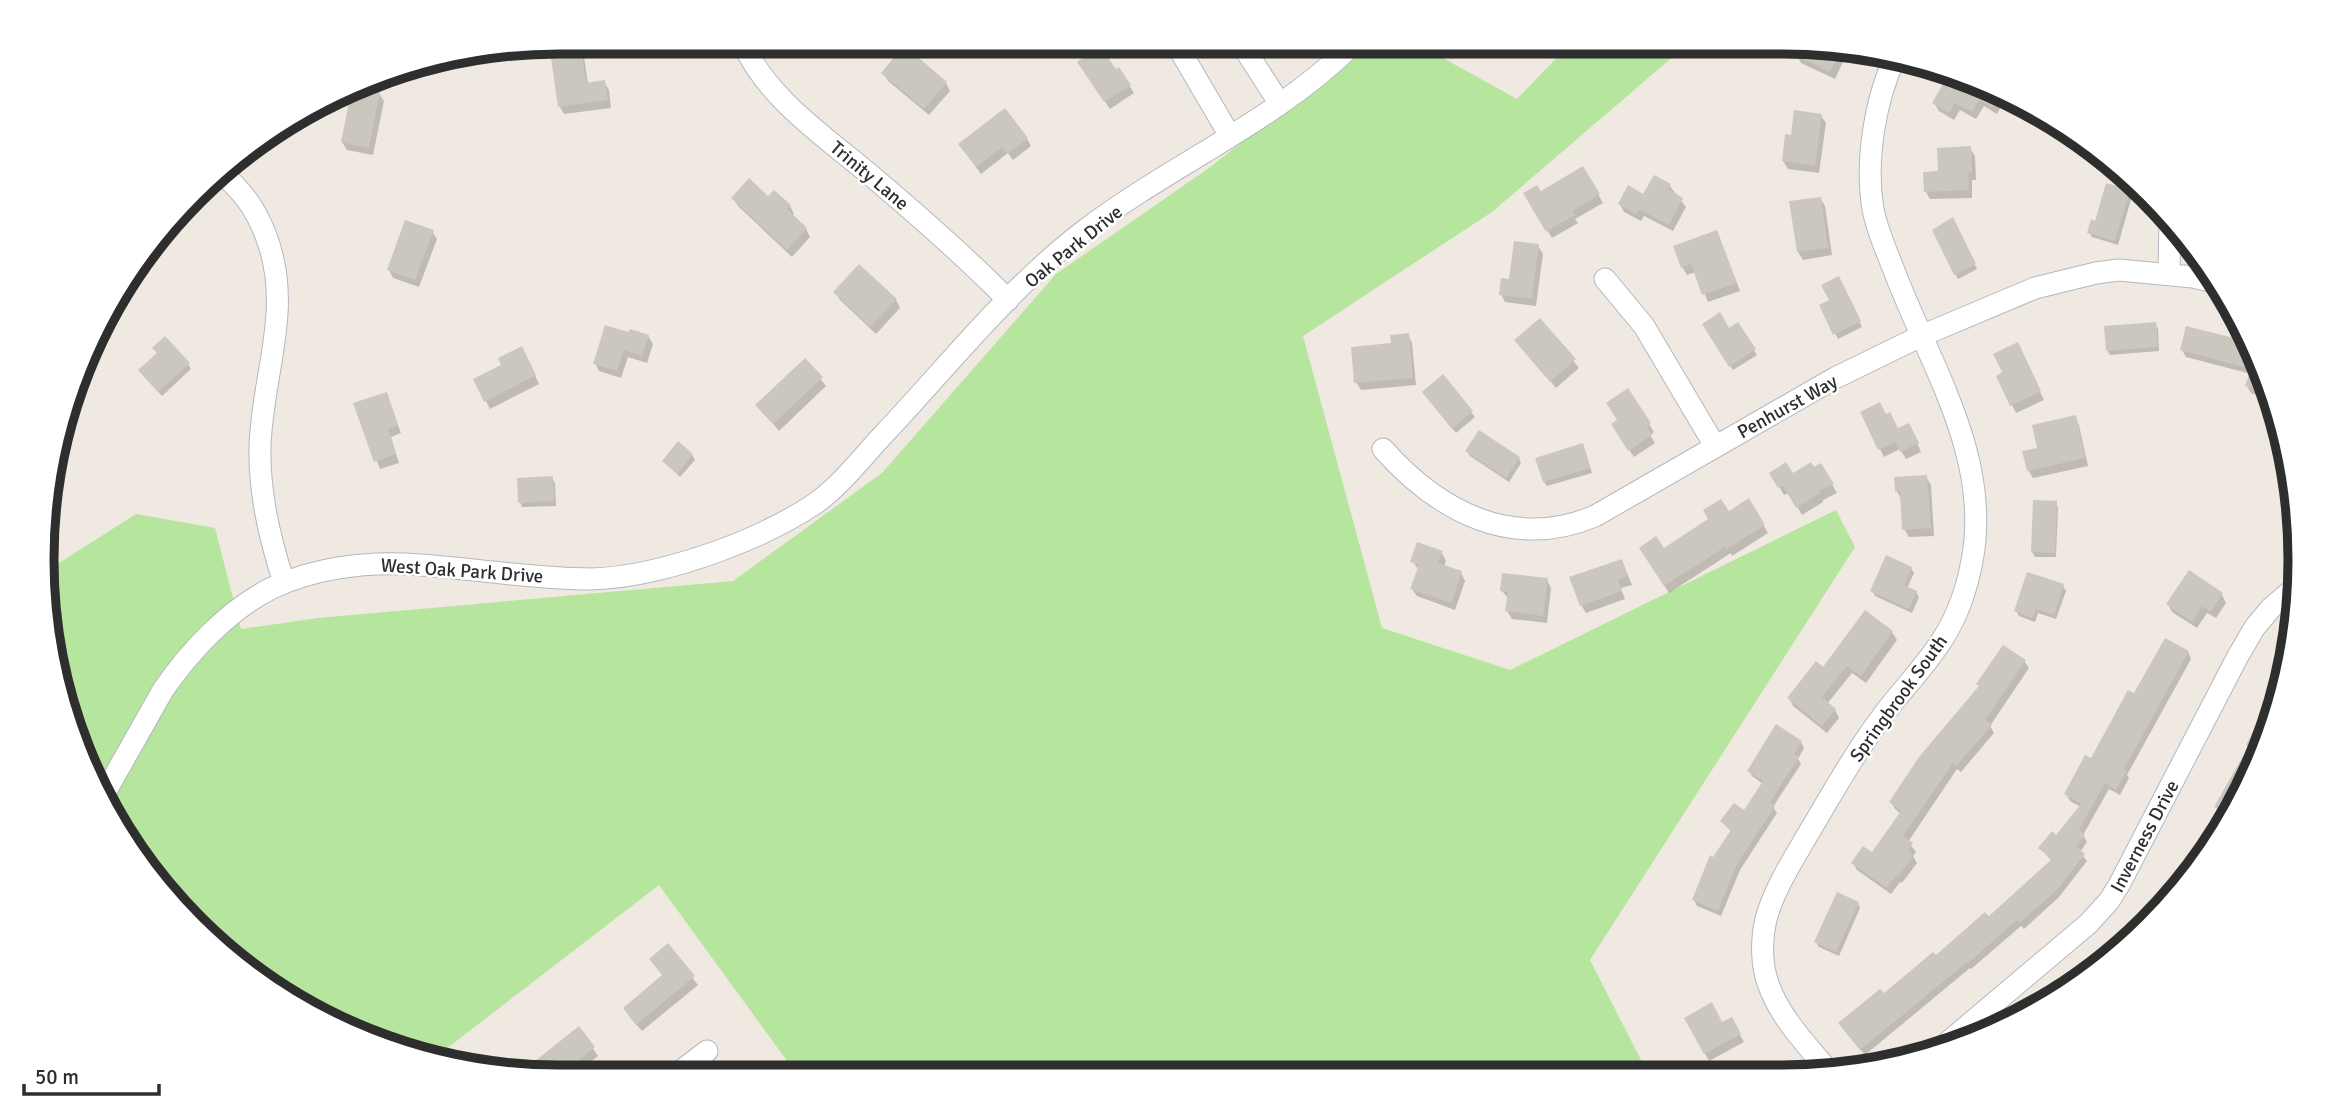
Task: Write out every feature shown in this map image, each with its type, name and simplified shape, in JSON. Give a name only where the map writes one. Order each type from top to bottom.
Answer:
[{"type":"street","name":"Trinity Lane","points":[[747,54],[778,97],[920,217],[1008,300]]},
{"type":"street","points":[[1182,54],[1230,136]]},
{"type":"street","points":[[1248,54],[1280,103]]},
{"type":"street","name":"Oak Park Drive","points":[[827,493],[1008,300],[1084,231],[1280,103],[1340,54]]},
{"type":"street","name":"Springbrook South","points":[[1822,1063],[1778,1006],[1768,985],[1763,935],[1770,906],[1836,786],[1885,713],[1942,639],[1958,607],[1971,565],[1976,535],[1975,496],[1965,443],[1953,407],[1877,227],[1870,186],[1872,152],[1881,93],[1892,66]]},
{"type":"street","points":[[227,179],[242,192],[258,215],[274,258],[279,306],[263,414],[260,464],[272,546],[284,583]]},
{"type":"street","points":[[2169,274],[2170,236]]},
{"type":"street","name":"Penhurst Way","points":[[1382,449],[1434,496],[1465,515],[1521,530],[1556,529],[1595,516],[1799,397],[1921,336],[2035,288],[2119,270],[2204,280]]},
{"type":"street","points":[[1605,279],[1644,326],[1715,446]]},
{"type":"street","name":"West Oak Park Drive","points":[[108,787],[163,690],[197,647],[229,617],[260,595],[284,583],[329,570],[366,564],[405,564],[590,579],[634,575],[683,564],[722,550],[786,520],[827,493]]},
{"type":"street","name":"Inverness Drive","points":[[1960,1032],[2088,924],[2109,901],[2238,656],[2255,627],[2287,595]]},
{"type":"street","points":[[689,1065],[707,1051]]},
{"type":"green space","points":[[1355,54],[1436,54],[1517,99],[1560,54],[1676,54],[1492,212],[1303,336],[1382,628],[1510,670],[1836,510],[1855,547],[1590,960],[1643,1065],[790,1065],[659,885],[443,1051],[366,1026],[336,1013],[279,980],[202,917],[139,840],[106,783],[71,690],[59,625],[54,566],[136,514],[215,528],[241,629],[318,618],[733,581],[882,473],[1056,274],[1209,168]]},
{"type":"building","points":[[550,54],[582,54],[586,83],[605,80],[608,100],[558,107]]},
{"type":"building","points":[[897,54],[914,54],[947,82],[924,109],[881,73]]},
{"type":"building","points":[[1088,54],[1106,54],[1116,69],[1119,67],[1131,85],[1104,102],[1077,62]]},
{"type":"building","points":[[1795,55],[1816,55],[1837,58],[1830,72]]},
{"type":"building","points":[[1943,84],[1952,89],[1954,85],[1995,101],[1992,107],[1979,100],[1972,112],[1955,103],[1949,113],[1932,103]]},
{"type":"building","points":[[373,90],[380,92],[369,148],[341,142],[349,100]]},
{"type":"building","points":[[1005,108],[1028,138],[1008,154],[1002,147],[976,167],[958,144]]},
{"type":"building","points":[[1794,110],[1822,114],[1815,166],[1782,161],[1785,134],[1791,135]]},
{"type":"building","points":[[1971,146],[1972,173],[1968,173],[1969,190],[1924,192],[1923,172],[1938,171],[1937,148]]},
{"type":"building","points":[[1583,166],[1600,194],[1573,211],[1575,215],[1546,232],[1523,193],[1537,185],[1541,191]]},
{"type":"building","points":[[1654,175],[1671,184],[1668,189],[1683,198],[1669,225],[1639,209],[1636,214],[1618,204],[1628,185],[1643,194]]},
{"type":"building","points":[[749,178],[768,196],[774,190],[791,205],[787,209],[807,228],[787,250],[731,198]]},
{"type":"building","points":[[2106,183],[2129,192],[2115,241],[2087,233],[2091,219],[2095,221]]},
{"type":"building","points":[[1821,197],[1828,248],[1797,252],[1789,201]]},
{"type":"building","points":[[1953,217],[1976,264],[1954,275],[1932,230]]},
{"type":"building","points":[[405,220],[434,230],[415,280],[387,270]]},
{"type":"building","points":[[1717,230],[1737,283],[1702,295],[1691,264],[1681,268],[1673,246]]},
{"type":"building","points":[[1514,241],[1539,244],[1532,299],[1499,295],[1501,278],[1509,279]]},
{"type":"building","points":[[859,264],[897,299],[870,327],[833,292]]},
{"type":"building","points":[[1839,276],[1861,321],[1833,335],[1819,305],[1829,300],[1821,285]]},
{"type":"building","points":[[1720,312],[1729,328],[1738,322],[1756,349],[1729,367],[1702,324]]},
{"type":"building","points":[[1540,318],[1576,359],[1550,382],[1514,340]]},
{"type":"building","points":[[2156,322],[2158,347],[2106,351],[2104,326]]},
{"type":"building","points":[[605,325],[649,335],[642,356],[624,350],[617,371],[593,364]]},
{"type":"building","points":[[2186,326],[2237,339],[2250,369],[2180,350]]},
{"type":"building","points":[[1409,333],[1413,378],[1354,383],[1351,347],[1391,343],[1390,335]]},
{"type":"building","points":[[165,336],[190,363],[158,392],[138,370],[157,353],[152,348]]},
{"type":"building","points":[[2018,342],[2041,391],[2010,406],[1996,376],[2002,372],[1993,354]]},
{"type":"building","points":[[522,346],[536,375],[484,402],[473,379],[501,365],[498,358]]},
{"type":"building","points":[[805,358],[823,377],[773,424],[755,405]]},
{"type":"building","points":[[2251,370],[2259,391],[2245,386]]},
{"type":"building","points":[[1443,374],[1473,411],[1452,429],[1422,392]]},
{"type":"building","points":[[1628,388],[1651,423],[1647,426],[1652,435],[1628,451],[1611,424],[1617,420],[1606,403]]},
{"type":"building","points":[[387,392],[398,425],[388,429],[396,454],[374,462],[353,403]]},
{"type":"building","points":[[1880,402],[1886,414],[1890,412],[1898,428],[1909,423],[1919,443],[1900,452],[1895,442],[1878,450],[1860,412]]},
{"type":"building","points":[[2076,415],[2085,458],[2027,471],[2022,451],[2037,448],[2032,425]]},
{"type":"building","points":[[1479,430],[1520,457],[1506,478],[1465,451]]},
{"type":"building","points":[[678,441],[693,454],[677,474],[662,461]]},
{"type":"building","points":[[1583,443],[1590,468],[1543,482],[1535,458]]},
{"type":"building","points":[[1786,462],[1793,473],[1811,462],[1814,467],[1821,463],[1834,484],[1796,508],[1783,486],[1778,488],[1769,473]]},
{"type":"building","points":[[1927,475],[1931,528],[1902,530],[1900,491],[1895,492],[1894,477]]},
{"type":"building","points":[[553,476],[554,501],[518,503],[517,478]]},
{"type":"building","points":[[1749,498],[1765,525],[1664,586],[1639,548],[1656,536],[1664,548],[1708,519],[1703,510],[1721,499],[1729,511]]},
{"type":"building","points":[[2033,500],[2057,501],[2055,553],[2031,552]]},
{"type":"building","points":[[1417,542],[1443,551],[1438,563],[1462,571],[1451,603],[1410,589],[1419,565],[1410,562]]},
{"type":"building","points":[[1886,555],[1912,567],[1904,585],[1917,591],[1909,609],[1870,591]]},
{"type":"building","points":[[1622,559],[1628,576],[1618,580],[1622,591],[1580,606],[1569,577]]},
{"type":"building","points":[[2189,570],[2223,593],[2211,612],[2202,606],[2192,622],[2166,604]]},
{"type":"building","points":[[2027,572],[2064,584],[2054,615],[2035,609],[2033,618],[2014,611]]},
{"type":"building","points":[[1502,573],[1548,578],[1543,616],[1505,611],[1508,592],[1500,591]]},
{"type":"building","points":[[1865,610],[1893,631],[1861,676],[1847,666],[1822,697],[1836,709],[1822,726],[1787,698],[1816,661],[1823,667]]},
{"type":"building","points":[[2165,638],[2189,651],[2124,769],[2127,770],[2116,790],[2105,783],[2079,830],[2085,835],[2076,846],[2085,854],[2056,891],[1860,1050],[1838,1023],[1880,989],[1884,993],[1933,952],[1936,955],[1985,912],[1989,916],[2052,859],[2038,848],[2052,831],[2056,835],[2081,804],[2064,794],[2085,755],[2091,758],[2128,690],[2134,693]]},
{"type":"building","points":[[2003,645],[2026,660],[1985,720],[1992,725],[1956,766],[1953,763],[1903,836],[1913,843],[1908,851],[1914,855],[1887,888],[1851,863],[1863,846],[1872,852],[1901,811],[1889,802],[1919,757],[1979,686],[1976,684]]},
{"type":"building","points":[[1776,724],[1802,741],[1794,754],[1799,757],[1770,802],[1775,806],[1737,864],[1718,911],[1692,900],[1710,855],[1713,857],[1731,830],[1720,821],[1734,803],[1744,810],[1763,781],[1747,771]]},
{"type":"building","points":[[2256,726],[2259,727],[2236,783],[2221,810],[2214,807],[2248,747],[2246,745]]},
{"type":"building","points":[[1837,892],[1859,902],[1836,952],[1814,942]]},
{"type":"building","points":[[668,943],[695,976],[636,1025],[623,1008],[662,975],[649,959]]},
{"type":"building","points":[[1712,1002],[1722,1022],[1732,1017],[1741,1034],[1704,1054],[1684,1018]]},
{"type":"building","points":[[579,1026],[595,1047],[575,1063],[577,1065],[538,1064],[535,1061]]}]
